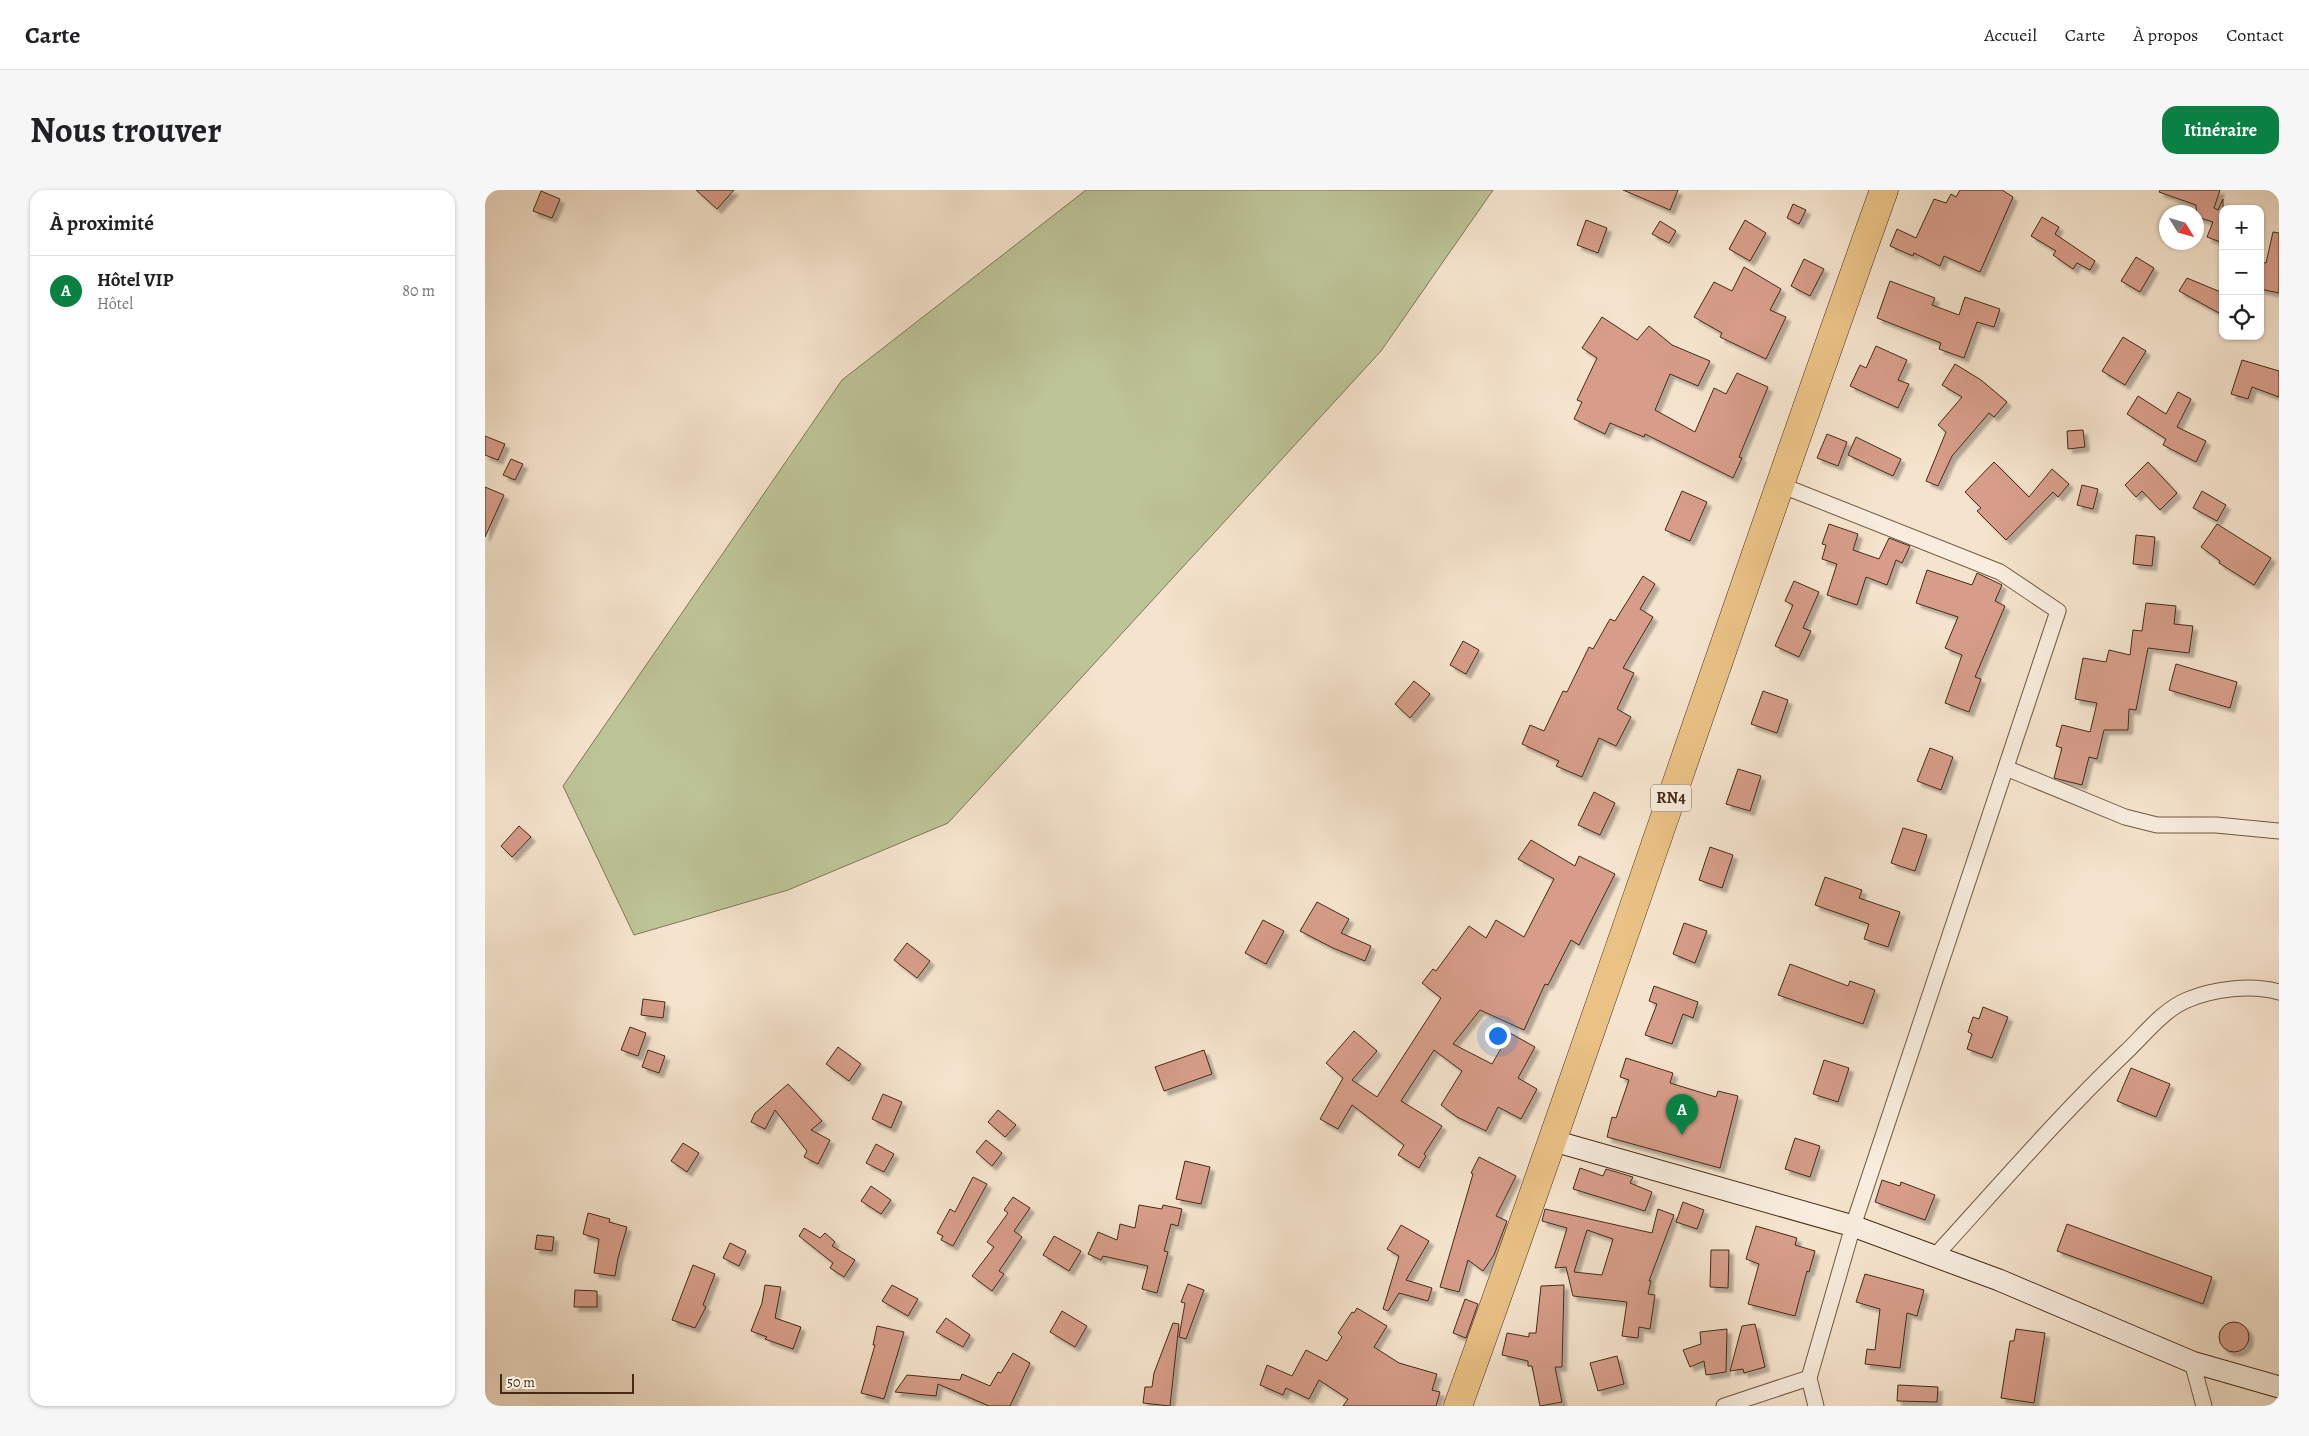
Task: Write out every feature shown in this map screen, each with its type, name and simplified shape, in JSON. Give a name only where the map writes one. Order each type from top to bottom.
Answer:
[{"type":"highway","name":"RN4","points":[[1458,1406],[1554,1141],[1778,484],[1883,190]]},
{"type":"street","points":[[1778,484],[2000,572],[2059,611],[1853,1226],[1809,1378],[1816,1406]]},
{"type":"street","points":[[2006,768],[2125,817],[2157,824],[2216,825],[2279,831]]},
{"type":"street","points":[[1935,1256],[2080,1096],[2158,1021],[2185,1001],[2217,990],[2268,989],[2279,992]]},
{"type":"street","points":[[1554,1141],[1853,1226],[1999,1280],[2192,1362],[2279,1387]]},
{"type":"street","points":[[2192,1362],[2204,1406]]},
{"type":"street","points":[[1724,1406],[1809,1378]]},
{"type":"green space","points":[[1086,190],[1493,190],[1381,351],[948,823],[788,890],[634,935],[563,786],[842,380]]},
{"type":"building","points":[[696,190],[734,190],[717,209]]},
{"type":"building","points":[[1623,190],[1678,190],[1670,210]]},
{"type":"building","points":[[1960,190],[2002,190],[2013,197],[1980,272],[1944,256],[1940,266],[1914,253],[1913,256],[1890,246],[1897,229],[1916,238],[1934,199],[1946,203],[1951,194],[1956,197]]},
{"type":"building","points":[[2160,190],[2220,190],[2214,208],[2218,210],[2219,208],[2219,242],[2207,237],[2213,222],[2204,219],[2204,205],[2196,205],[2159,192]]},
{"type":"building","points":[[541,191],[560,199],[552,218],[533,211]]},
{"type":"building","points":[[1793,204],[1806,210],[1799,224],[1787,218]]},
{"type":"building","points":[[2042,217],[2059,227],[2055,234],[2095,261],[2090,270],[2077,263],[2073,269],[2053,255],[2056,251],[2031,236]]},
{"type":"building","points":[[1586,220],[1607,228],[1598,253],[1577,245]]},
{"type":"building","points":[[1745,220],[1766,233],[1750,261],[1729,249]]},
{"type":"building","points":[[1660,221],[1676,231],[1669,243],[1652,234]]},
{"type":"building","points":[[2273,232],[2279,233],[2279,293],[2264,290],[2264,263],[2266,263]]},
{"type":"building","points":[[2136,257],[2154,268],[2140,292],[2121,281]]},
{"type":"building","points":[[1804,259],[1824,269],[1810,296],[1791,286]]},
{"type":"building","points":[[1744,267],[1781,289],[1770,310],[1786,317],[1766,359],[1720,337],[1722,333],[1694,317],[1714,282],[1732,291]]},
{"type":"building","points":[[2187,278],[2219,291],[2219,313],[2179,291]]},
{"type":"building","points":[[1890,281],[1935,298],[1932,305],[1959,315],[1965,297],[2000,309],[1994,327],[1977,322],[1964,358],[1939,349],[1941,343],[1877,318]]},
{"type":"building","points":[[1602,317],[1637,340],[1649,326],[1672,345],[1710,361],[1698,386],[1670,374],[1655,410],[1695,432],[1714,388],[1726,394],[1737,373],[1768,387],[1739,457],[1742,458],[1733,478],[1645,434],[1644,437],[1610,423],[1605,434],[1574,419],[1582,402],[1577,400],[1597,358],[1582,348]]},
{"type":"building","points":[[2123,337],[2146,351],[2125,385],[2102,371]]},
{"type":"building","points":[[1876,346],[1907,360],[1898,380],[1909,384],[1898,408],[1850,386],[1860,365],[1866,368]]},
{"type":"building","points":[[2242,360],[2279,371],[2279,397],[2252,387],[2248,399],[2231,394]]},
{"type":"building","points":[[1955,364],[1981,380],[2007,402],[1994,417],[1989,413],[1952,456],[1938,486],[1926,481],[1946,432],[1938,425],[1962,397],[1942,385]]},
{"type":"building","points":[[2178,392],[2191,399],[2177,427],[2206,441],[2196,462],[2163,445],[2166,439],[2127,414],[2138,396],[2166,414]]},
{"type":"building","points":[[2083,430],[2085,447],[2068,449],[2067,431]]},
{"type":"building","points":[[1827,434],[1847,442],[1838,466],[1817,458]]},
{"type":"building","points":[[485,436],[505,444],[498,460],[485,455]]},
{"type":"building","points":[[1856,437],[1901,459],[1893,476],[1848,455]]},
{"type":"building","points":[[511,459],[523,464],[515,480],[503,475]]},
{"type":"building","points":[[1994,462],[2029,497],[2052,469],[2069,484],[2058,497],[2053,492],[2006,540],[1977,511],[1981,508],[1965,492]]},
{"type":"building","points":[[2148,462],[2177,493],[2160,510],[2142,491],[2136,497],[2125,485]]},
{"type":"building","points":[[2082,485],[2098,489],[2093,509],[2077,505]]},
{"type":"building","points":[[485,487],[504,495],[485,537]]},
{"type":"building","points":[[1682,491],[1707,502],[1690,541],[1665,530]]},
{"type":"building","points":[[2202,491],[2226,505],[2217,521],[2193,508]]},
{"type":"building","points":[[1829,524],[1858,534],[1853,550],[1879,559],[1889,538],[1910,546],[1902,563],[1896,560],[1887,585],[1866,577],[1857,605],[1827,595],[1837,564],[1822,559],[1826,545],[1822,544]]},
{"type":"building","points":[[2217,524],[2271,558],[2254,585],[2219,563],[2220,561],[2201,547]]},
{"type":"building","points":[[2136,535],[2155,537],[2152,566],[2133,564]]},
{"type":"building","points":[[1927,570],[1972,585],[1977,573],[2002,585],[1995,601],[2005,606],[1975,677],[1981,679],[1969,712],[1945,703],[1962,655],[1945,648],[1958,617],[1916,603]]},
{"type":"building","points":[[1643,576],[1655,584],[1640,609],[1653,617],[1623,668],[1634,673],[1617,709],[1631,717],[1616,746],[1599,738],[1582,777],[1556,766],[1559,761],[1522,744],[1530,725],[1544,731],[1563,691],[1567,692],[1589,647],[1593,649],[1610,619],[1615,621]]},
{"type":"building","points":[[1794,581],[1819,592],[1803,628],[1811,631],[1799,657],[1775,646],[1793,605],[1785,601]]},
{"type":"building","points":[[2146,603],[2176,606],[2174,624],[2193,626],[2189,653],[2148,648],[2136,710],[2129,709],[2128,730],[2104,730],[2097,759],[2089,757],[2082,785],[2054,778],[2062,748],[2056,746],[2062,725],[2090,732],[2097,703],[2075,699],[2083,658],[2106,662],[2109,650],[2130,655],[2133,630],[2142,631]]},
{"type":"building","points":[[1463,641],[1479,650],[1466,674],[1450,665]]},
{"type":"building","points":[[2176,664],[2237,682],[2230,708],[2169,690]]},
{"type":"building","points":[[1414,681],[1430,694],[1410,718],[1395,704]]},
{"type":"building","points":[[1763,691],[1788,700],[1777,733],[1751,724]]},
{"type":"building","points":[[1930,748],[1953,757],[1941,790],[1917,781]]},
{"type":"building","points":[[1738,769],[1761,776],[1750,811],[1726,804]]},
{"type":"building","points":[[1594,792],[1615,803],[1600,835],[1578,825]]},
{"type":"building","points":[[519,826],[531,837],[512,857],[501,846]]},
{"type":"building","points":[[1903,828],[1927,835],[1915,871],[1891,863]]},
{"type":"building","points":[[1531,840],[1575,866],[1579,856],[1615,874],[1579,945],[1571,940],[1548,985],[1545,984],[1524,1030],[1480,1010],[1453,1044],[1492,1064],[1510,1033],[1535,1047],[1518,1078],[1537,1089],[1521,1119],[1498,1107],[1486,1131],[1457,1117],[1441,1105],[1462,1071],[1434,1050],[1401,1101],[1442,1126],[1424,1154],[1426,1156],[1419,1168],[1398,1155],[1404,1145],[1352,1105],[1338,1129],[1320,1119],[1343,1078],[1326,1063],[1354,1031],[1377,1051],[1352,1080],[1377,1097],[1441,998],[1422,983],[1433,969],[1436,971],[1469,926],[1486,938],[1496,920],[1524,937],[1554,879],[1518,859]]},
{"type":"building","points":[[1710,847],[1733,855],[1722,888],[1699,880]]},
{"type":"building","points":[[1825,877],[1862,890],[1859,898],[1900,912],[1888,947],[1864,939],[1869,924],[1815,905]]},
{"type":"building","points":[[1317,902],[1349,919],[1341,933],[1371,946],[1365,961],[1333,948],[1300,931]]},
{"type":"building","points":[[1263,920],[1284,931],[1266,964],[1245,953]]},
{"type":"building","points":[[1684,923],[1707,931],[1695,963],[1673,954]]},
{"type":"building","points":[[907,943],[930,961],[917,978],[894,960]]},
{"type":"building","points":[[1790,964],[1848,986],[1850,981],[1875,990],[1863,1024],[1778,995]]},
{"type":"building","points":[[1654,986],[1698,1002],[1693,1018],[1683,1014],[1672,1044],[1645,1035],[1657,1004],[1649,1001]]},
{"type":"building","points":[[643,999],[665,1002],[663,1018],[641,1015]]},
{"type":"building","points":[[1983,1007],[2008,1017],[1992,1058],[1967,1049],[1972,1034],[1968,1032],[1973,1017],[1979,1019]]},
{"type":"building","points":[[630,1027],[646,1033],[638,1056],[621,1050]]},
{"type":"building","points":[[838,1047],[861,1064],[849,1081],[826,1064]]},
{"type":"building","points":[[648,1050],[665,1056],[659,1073],[642,1067]]},
{"type":"building","points":[[1204,1050],[1212,1074],[1164,1091],[1155,1067]]},
{"type":"building","points":[[1626,1058],[1673,1073],[1670,1083],[1716,1097],[1718,1091],[1738,1096],[1720,1168],[1607,1137],[1612,1117],[1616,1118],[1629,1080],[1620,1077]]},
{"type":"building","points":[[1824,1060],[1849,1068],[1838,1102],[1813,1094]]},
{"type":"building","points":[[2131,1068],[2170,1084],[2156,1117],[2117,1101]]},
{"type":"building","points":[[788,1084],[822,1121],[811,1130],[830,1140],[818,1164],[804,1157],[807,1151],[775,1110],[765,1129],[751,1122],[755,1113]]},
{"type":"building","points":[[883,1094],[902,1102],[891,1128],[872,1119]]},
{"type":"building","points":[[998,1110],[1016,1125],[1005,1137],[988,1122]]},
{"type":"building","points":[[1795,1138],[1820,1146],[1810,1177],[1785,1169]]},
{"type":"building","points":[[986,1140],[1002,1153],[992,1166],[976,1152]]},
{"type":"building","points":[[683,1143],[699,1153],[687,1172],[671,1161]]},
{"type":"building","points":[[876,1144],[894,1154],[884,1172],[866,1163]]},
{"type":"building","points":[[1479,1157],[1516,1176],[1496,1216],[1507,1221],[1494,1255],[1483,1271],[1468,1260],[1459,1292],[1440,1287],[1473,1174],[1471,1173]]},
{"type":"building","points":[[1185,1161],[1210,1167],[1201,1204],[1176,1199]]},
{"type":"building","points":[[1580,1168],[1603,1176],[1606,1169],[1633,1177],[1630,1183],[1652,1192],[1645,1211],[1573,1189]]},
{"type":"building","points":[[973,1177],[987,1184],[953,1246],[941,1240],[943,1236],[937,1233],[950,1209],[955,1212]]},
{"type":"building","points":[[1882,1180],[1900,1186],[1901,1182],[1935,1195],[1925,1220],[1875,1202]]},
{"type":"building","points":[[871,1186],[891,1200],[881,1214],[861,1201]]},
{"type":"building","points":[[1013,1197],[1030,1208],[1014,1231],[1022,1237],[999,1271],[1004,1274],[992,1291],[972,1276],[994,1247],[987,1242],[1008,1213],[1004,1210]]},
{"type":"building","points":[[1683,1202],[1704,1210],[1697,1229],[1676,1222]]},
{"type":"building","points":[[1139,1205],[1162,1209],[1163,1205],[1182,1209],[1178,1226],[1171,1224],[1164,1251],[1168,1252],[1157,1293],[1142,1289],[1148,1266],[1103,1256],[1101,1260],[1088,1254],[1098,1232],[1117,1240],[1120,1224],[1135,1228]]},
{"type":"building","points":[[1545,1209],[1652,1233],[1658,1209],[1674,1215],[1649,1281],[1651,1281],[1648,1294],[1655,1295],[1650,1329],[1639,1327],[1638,1338],[1622,1336],[1627,1302],[1573,1296],[1566,1267],[1555,1268],[1567,1228],[1542,1221]],"holes":[[[1587,1230],[1613,1239],[1602,1275],[1574,1272]]]},
{"type":"building","points":[[588,1213],[610,1219],[609,1222],[627,1227],[615,1276],[594,1273],[599,1239],[583,1234]]},
{"type":"building","points":[[2067,1224],[2212,1277],[2203,1304],[2057,1251]]},
{"type":"building","points":[[1401,1225],[1429,1241],[1406,1280],[1432,1288],[1428,1301],[1399,1293],[1388,1311],[1383,1309],[1399,1256],[1387,1249]]},
{"type":"building","points":[[1756,1226],[1797,1238],[1795,1245],[1815,1251],[1809,1272],[1807,1271],[1795,1316],[1748,1304],[1759,1264],[1746,1259]]},
{"type":"building","points":[[804,1228],[820,1238],[825,1233],[835,1242],[832,1246],[855,1260],[844,1277],[830,1268],[833,1263],[799,1236]]},
{"type":"building","points":[[537,1235],[554,1237],[552,1251],[535,1249]]},
{"type":"building","points":[[1054,1236],[1081,1251],[1069,1271],[1043,1255]]},
{"type":"building","points":[[730,1243],[746,1251],[739,1266],[723,1258]]},
{"type":"building","points":[[1711,1250],[1729,1250],[1728,1288],[1710,1287]]},
{"type":"building","points":[[693,1265],[715,1274],[703,1305],[706,1307],[695,1328],[672,1320]]},
{"type":"building","points":[[1865,1274],[1924,1290],[1917,1316],[1907,1313],[1900,1368],[1865,1364],[1867,1349],[1875,1350],[1880,1309],[1856,1302]]},
{"type":"building","points":[[1188,1284],[1204,1290],[1186,1339],[1179,1337],[1185,1303],[1181,1302]]},
{"type":"building","points":[[765,1285],[781,1287],[775,1318],[801,1327],[793,1349],[765,1339],[767,1337],[751,1331],[762,1303]]},
{"type":"building","points":[[892,1285],[918,1299],[908,1316],[882,1301]]},
{"type":"building","points":[[1564,1285],[1562,1367],[1555,1367],[1562,1402],[1540,1406],[1532,1366],[1528,1366],[1528,1361],[1502,1355],[1507,1333],[1529,1337],[1529,1333],[1536,1333],[1541,1286]]},
{"type":"building","points":[[575,1290],[597,1291],[597,1307],[574,1307]]},
{"type":"building","points":[[1465,1299],[1478,1304],[1466,1338],[1453,1333]]},
{"type":"building","points":[[1357,1308],[1387,1326],[1374,1347],[1399,1363],[1437,1374],[1432,1390],[1440,1392],[1436,1406],[1343,1406],[1348,1399],[1319,1380],[1309,1399],[1286,1388],[1283,1395],[1260,1385],[1267,1365],[1292,1376],[1306,1350],[1327,1361],[1342,1337],[1338,1333],[1352,1312],[1354,1313]]},
{"type":"building","points":[[1062,1311],[1087,1326],[1075,1347],[1050,1332]]},
{"type":"building","points":[[946,1318],[970,1335],[963,1347],[936,1332]]},
{"type":"building","points":[[2234,1322],[2245,1326],[2249,1337],[2245,1348],[2234,1352],[2223,1348],[2219,1337],[2223,1326]]},
{"type":"building","points":[[1173,1323],[1179,1324],[1170,1406],[1143,1403],[1145,1387],[1152,1387],[1154,1373]]},
{"type":"building","points":[[1755,1324],[1765,1367],[1744,1373],[1743,1369],[1730,1371],[1742,1326]]},
{"type":"building","points":[[877,1326],[904,1332],[884,1399],[861,1393],[875,1345],[873,1345]]},
{"type":"building","points":[[1727,1329],[1726,1372],[1706,1375],[1704,1361],[1690,1367],[1683,1350],[1701,1344],[1700,1332]]},
{"type":"building","points":[[2016,1329],[2045,1333],[2034,1403],[2001,1398],[2010,1341],[2014,1341]]},
{"type":"building","points":[[1013,1353],[1030,1363],[1010,1406],[989,1406],[938,1384],[936,1396],[895,1392],[907,1375],[960,1380],[962,1374],[990,1386],[998,1372],[1001,1373]]},
{"type":"building","points":[[1617,1356],[1624,1384],[1598,1391],[1590,1363]]},
{"type":"building","points":[[1898,1385],[1938,1387],[1937,1402],[1897,1401]]},
{"type":"place","name":"Hôtel VIP","points":[[1682,1135]]}]
